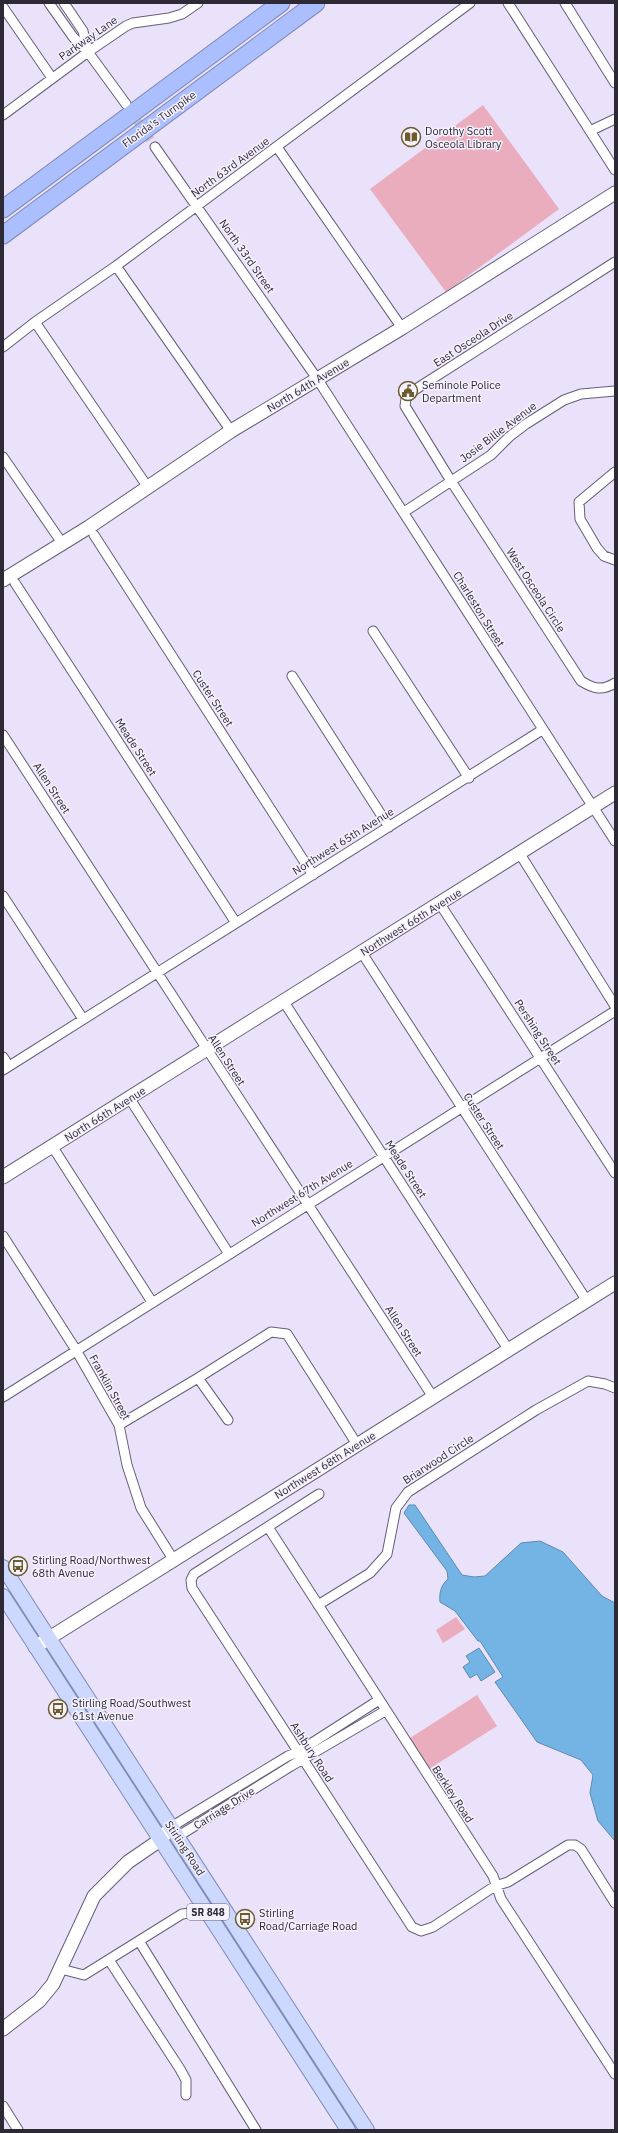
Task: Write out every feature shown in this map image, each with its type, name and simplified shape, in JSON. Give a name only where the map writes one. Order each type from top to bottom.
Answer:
[{"type":"highway","name":"Florida's Turnpike","points":[[3,209],[281,3]]},
{"type":"highway","name":"Florida's Turnpike","points":[[3,235],[316,3]]},
{"type":"main road","name":"Stirling Road","points":[[3,1567],[367,2130]]},
{"type":"main road","name":"Stirling Road","points":[[3,1596],[348,2130]]},
{"type":"main road","points":[[294,2047],[308,2038]]},
{"type":"street","points":[[49,3],[73,37],[88,52],[126,104]]},
{"type":"street","points":[[64,3],[83,31],[88,52]]},
{"type":"street","name":"Parkway Lane","points":[[3,115],[52,78],[126,26],[133,23],[169,18],[182,14],[198,3]]},
{"type":"street","name":"North 63rd Avenue","points":[[3,347],[35,322],[116,266],[470,3]]},
{"type":"street","points":[[508,3],[615,170]]},
{"type":"street","points":[[564,3],[615,83]]},
{"type":"street","points":[[3,7],[52,78]]},
{"type":"street","points":[[590,131],[615,119]]},
{"type":"street","name":"North 33rd Street","points":[[155,147],[321,384]]},
{"type":"street","points":[[277,147],[402,328]]},
{"type":"street","name":"North 64th Avenue","points":[[9,582],[62,543],[231,432],[321,384],[402,328],[615,193]]},
{"type":"street","name":"East Osceola Drive","points":[[451,481],[409,414],[405,406],[406,399],[413,391],[615,262]]},
{"type":"street","points":[[116,266],[231,432]]},
{"type":"street","points":[[35,322],[147,486]]},
{"type":"street","name":"Charleston Street","points":[[321,384],[542,730],[615,841]]},
{"type":"street","name":"Josie Billie Avenue","points":[[404,512],[492,455],[509,437],[526,424],[564,400],[581,394],[615,391]]},
{"type":"street","points":[[3,457],[62,543]]},
{"type":"street","points":[[615,472],[579,502],[580,519],[597,548],[604,556],[615,560]]},
{"type":"street","name":"West Osceola Circle","points":[[451,481],[581,680],[592,688],[606,688],[615,683]]},
{"type":"street","name":"Custer Street","points":[[94,535],[313,875]]},
{"type":"street","name":"Meade Street","points":[[9,582],[236,923]]},
{"type":"street","points":[[373,631],[469,778]]},
{"type":"street","points":[[292,676],[389,827]]},
{"type":"street","name":"Northwest 65th Avenue","points":[[6,1068],[469,778],[542,730]]},
{"type":"street","name":"Allen Street","points":[[3,735],[306,1205],[432,1397]]},
{"type":"street","name":"Northwest 66th Avenue","points":[[207,1050],[615,793]]},
{"type":"street","points":[[520,854],[615,1006]]},
{"type":"street","points":[[3,896],[83,1019]]},
{"type":"street","name":"Pershing Street","points":[[440,904],[615,1173]]},
{"type":"street","name":"Custer Street","points":[[362,953],[587,1301]]},
{"type":"street","name":"Meade Street","points":[[284,1002],[508,1349]]},
{"type":"street","name":"Northwest 67th Avenue","points":[[3,1397],[615,1011]]},
{"type":"street","name":"North 66th Avenue","points":[[3,1177],[207,1050]]},
{"type":"street","points":[[3,1057],[6,1068]]},
{"type":"street","points":[[130,1099],[229,1254]]},
{"type":"street","points":[[52,1146],[152,1302]]},
{"type":"street","name":"Franklin Street","points":[[3,1236],[76,1350],[119,1425],[127,1466],[141,1508],[173,1559]]},
{"type":"street","name":"Northwest 68th Avenue","points":[[35,1646],[173,1559],[358,1446],[432,1397],[615,1283]]},
{"type":"street","points":[[119,1425],[271,1332],[287,1334],[358,1446]]},
{"type":"street","points":[[198,1378],[228,1420]]},
{"type":"street","name":"Briarwood Circle","points":[[318,1606],[370,1573],[387,1554],[396,1508],[408,1492],[536,1410],[588,1381],[605,1384],[615,1388]]},
{"type":"street","points":[[268,1527],[319,1494]]},
{"type":"street","name":"Berkley Road","points":[[268,1527],[385,1711],[493,1876],[495,1886],[501,1899],[612,2072],[615,2074]]},
{"type":"street","name":"Ashbury Road","points":[[268,1527],[194,1574],[191,1580],[192,1588],[412,1928],[421,1931],[432,1927],[495,1886]]},
{"type":"street","name":"Carriage Drive","points":[[174,1832],[200,1810],[288,1756],[298,1752],[379,1700]]},
{"type":"street","name":"Carriage Drive","points":[[160,1840],[174,1832],[205,1819],[291,1766],[303,1761],[385,1711]]},
{"type":"street","points":[[200,1810],[205,1819]]},
{"type":"street","points":[[3,2028],[39,2001],[53,1984],[94,1896],[128,1862],[160,1840]]},
{"type":"street","points":[[495,1886],[508,1882],[568,1845],[575,1845],[581,1848],[615,1903]]},
{"type":"street","points":[[60,1970],[84,1976],[182,1914],[207,1911]]},
{"type":"street","points":[[139,1941],[256,2130]]},
{"type":"street","points":[[109,1960],[180,2069],[186,2080],[186,2095]]},
{"type":"street","points":[[3,2106],[18,2130]]},
{"type":"shaded area","points":[[483,105],[559,209],[446,292],[370,189]]},
{"type":"shaded area","points":[[456,1617],[465,1629],[443,1643],[436,1630]]},
{"type":"shaded area","points":[[477,1695],[497,1726],[429,1769],[410,1738]]},
{"type":"water","points":[[409,1505],[415,1505],[462,1575],[474,1577],[485,1576],[521,1543],[540,1541],[563,1552],[602,1596],[615,1603],[615,1841],[598,1821],[590,1793],[593,1775],[581,1760],[537,1742],[495,1682],[503,1677],[480,1641],[478,1641],[455,1611],[440,1602],[441,1589],[448,1579],[447,1571],[404,1513]]},
{"type":"water","points":[[479,1648],[495,1672],[481,1681],[477,1674],[470,1678],[463,1667],[470,1662],[466,1656]]},
{"type":"tunnel","points":[[130,110],[155,147]]},
{"type":"place","name":"Dorothy Scott Osceola Library","points":[[411,137]]},
{"type":"place","name":"Seminole Police Department","points":[[408,391]]},
{"type":"place","name":"Stirling Road/Northwest 68th Avenue","points":[[18,1566]]},
{"type":"place","name":"Stirling Road/Southwest 61st Avenue","points":[[58,1709]]},
{"type":"place","name":"Stirling Road/Carriage Road","points":[[245,1919]]}]
